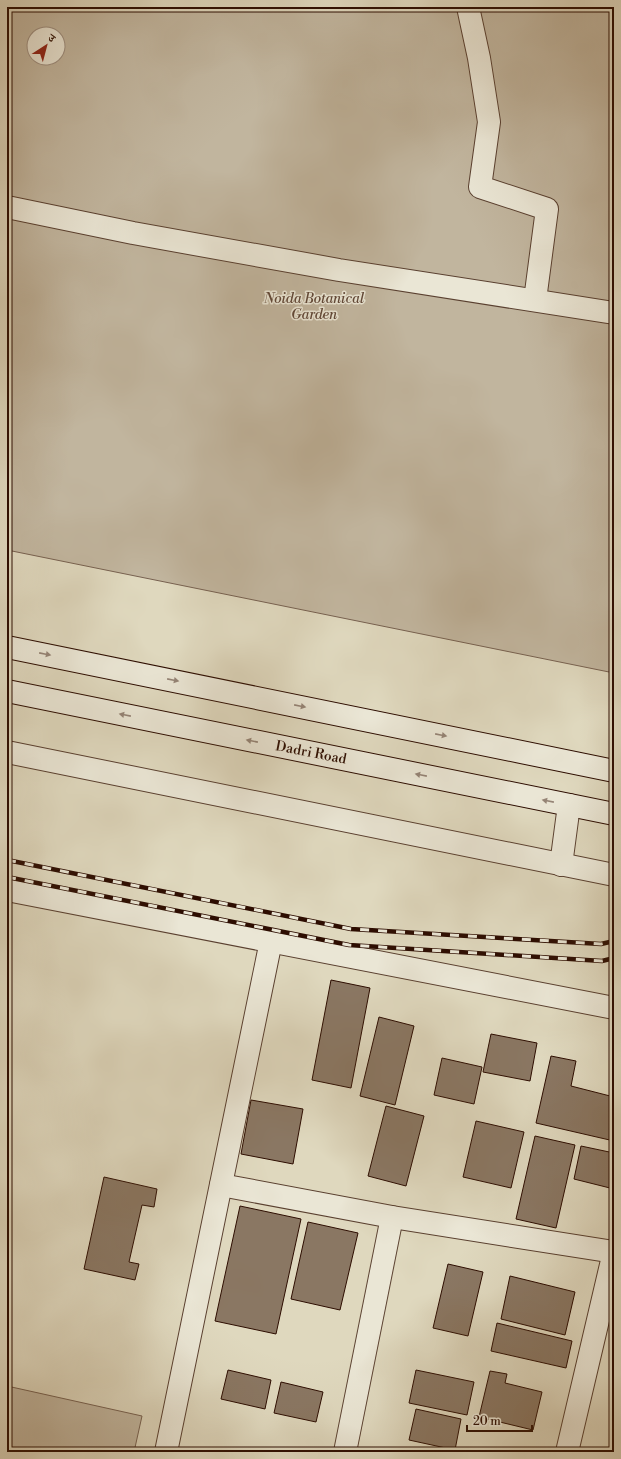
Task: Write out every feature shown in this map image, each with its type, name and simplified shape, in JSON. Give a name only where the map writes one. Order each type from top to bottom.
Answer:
[{"type":"street","points":[[468,7],[479,58],[489,122],[480,187],[547,209],[535,300]]},
{"type":"street","points":[[7,207],[133,234],[339,270],[614,313]]},
{"type":"street","points":[[7,647],[576,762],[614,771]]},
{"type":"street","name":"Dadri Road","points":[[7,691],[614,814]]},
{"type":"street","points":[[7,752],[614,875]]},
{"type":"street","points":[[576,762],[614,759]]},
{"type":"street","points":[[561,864],[569,805]]},
{"type":"street","points":[[7,890],[614,1008]]},
{"type":"street","points":[[166,1452],[270,941]]},
{"type":"street","points":[[221,1185],[392,1217],[614,1252],[567,1452]]},
{"type":"street","points":[[345,1452],[392,1217]]},
{"type":"green space","name":"Noida Botanical Garden","points":[[7,7],[614,7],[614,673],[7,550]]},
{"type":"green space","points":[[7,1386],[142,1416],[134,1452],[7,1452]]},
{"type":"building","points":[[331,980],[370,988],[351,1088],[312,1080]]},
{"type":"building","points":[[379,1017],[414,1026],[395,1105],[360,1096]]},
{"type":"building","points":[[491,1034],[537,1043],[530,1081],[483,1072]]},
{"type":"building","points":[[551,1056],[576,1061],[571,1086],[614,1097],[614,1141],[536,1123]]},
{"type":"building","points":[[442,1058],[482,1067],[474,1104],[434,1095]]},
{"type":"building","points":[[251,1100],[303,1109],[293,1164],[241,1154]]},
{"type":"building","points":[[386,1106],[424,1116],[406,1186],[368,1176]]},
{"type":"building","points":[[476,1121],[524,1132],[511,1188],[463,1177]]},
{"type":"building","points":[[535,1136],[575,1145],[556,1228],[516,1219]]},
{"type":"building","points":[[581,1146],[614,1153],[614,1169],[610,1188],[574,1179]]},
{"type":"building","points":[[104,1177],[157,1189],[154,1207],[142,1205],[129,1262],[139,1264],[135,1280],[84,1269]]},
{"type":"building","points":[[240,1206],[301,1219],[276,1334],[215,1321]]},
{"type":"building","points":[[308,1222],[358,1233],[340,1310],[291,1299]]},
{"type":"building","points":[[448,1264],[483,1272],[468,1336],[433,1328]]},
{"type":"building","points":[[510,1276],[575,1292],[565,1335],[501,1319]]},
{"type":"building","points":[[497,1323],[572,1341],[566,1368],[491,1351]]},
{"type":"building","points":[[228,1370],[271,1380],[265,1409],[221,1399]]},
{"type":"building","points":[[416,1370],[474,1382],[467,1415],[409,1403]]},
{"type":"building","points":[[490,1371],[507,1374],[505,1383],[542,1392],[533,1430],[479,1417]]},
{"type":"building","points":[[281,1382],[323,1392],[316,1422],[274,1413]]},
{"type":"building","points":[[416,1409],[461,1419],[455,1450],[409,1440]]},
{"type":"railway","points":[[7,860],[351,929],[601,944],[614,941]]},
{"type":"railway","points":[[7,877],[349,945],[602,961],[614,958]]}]
